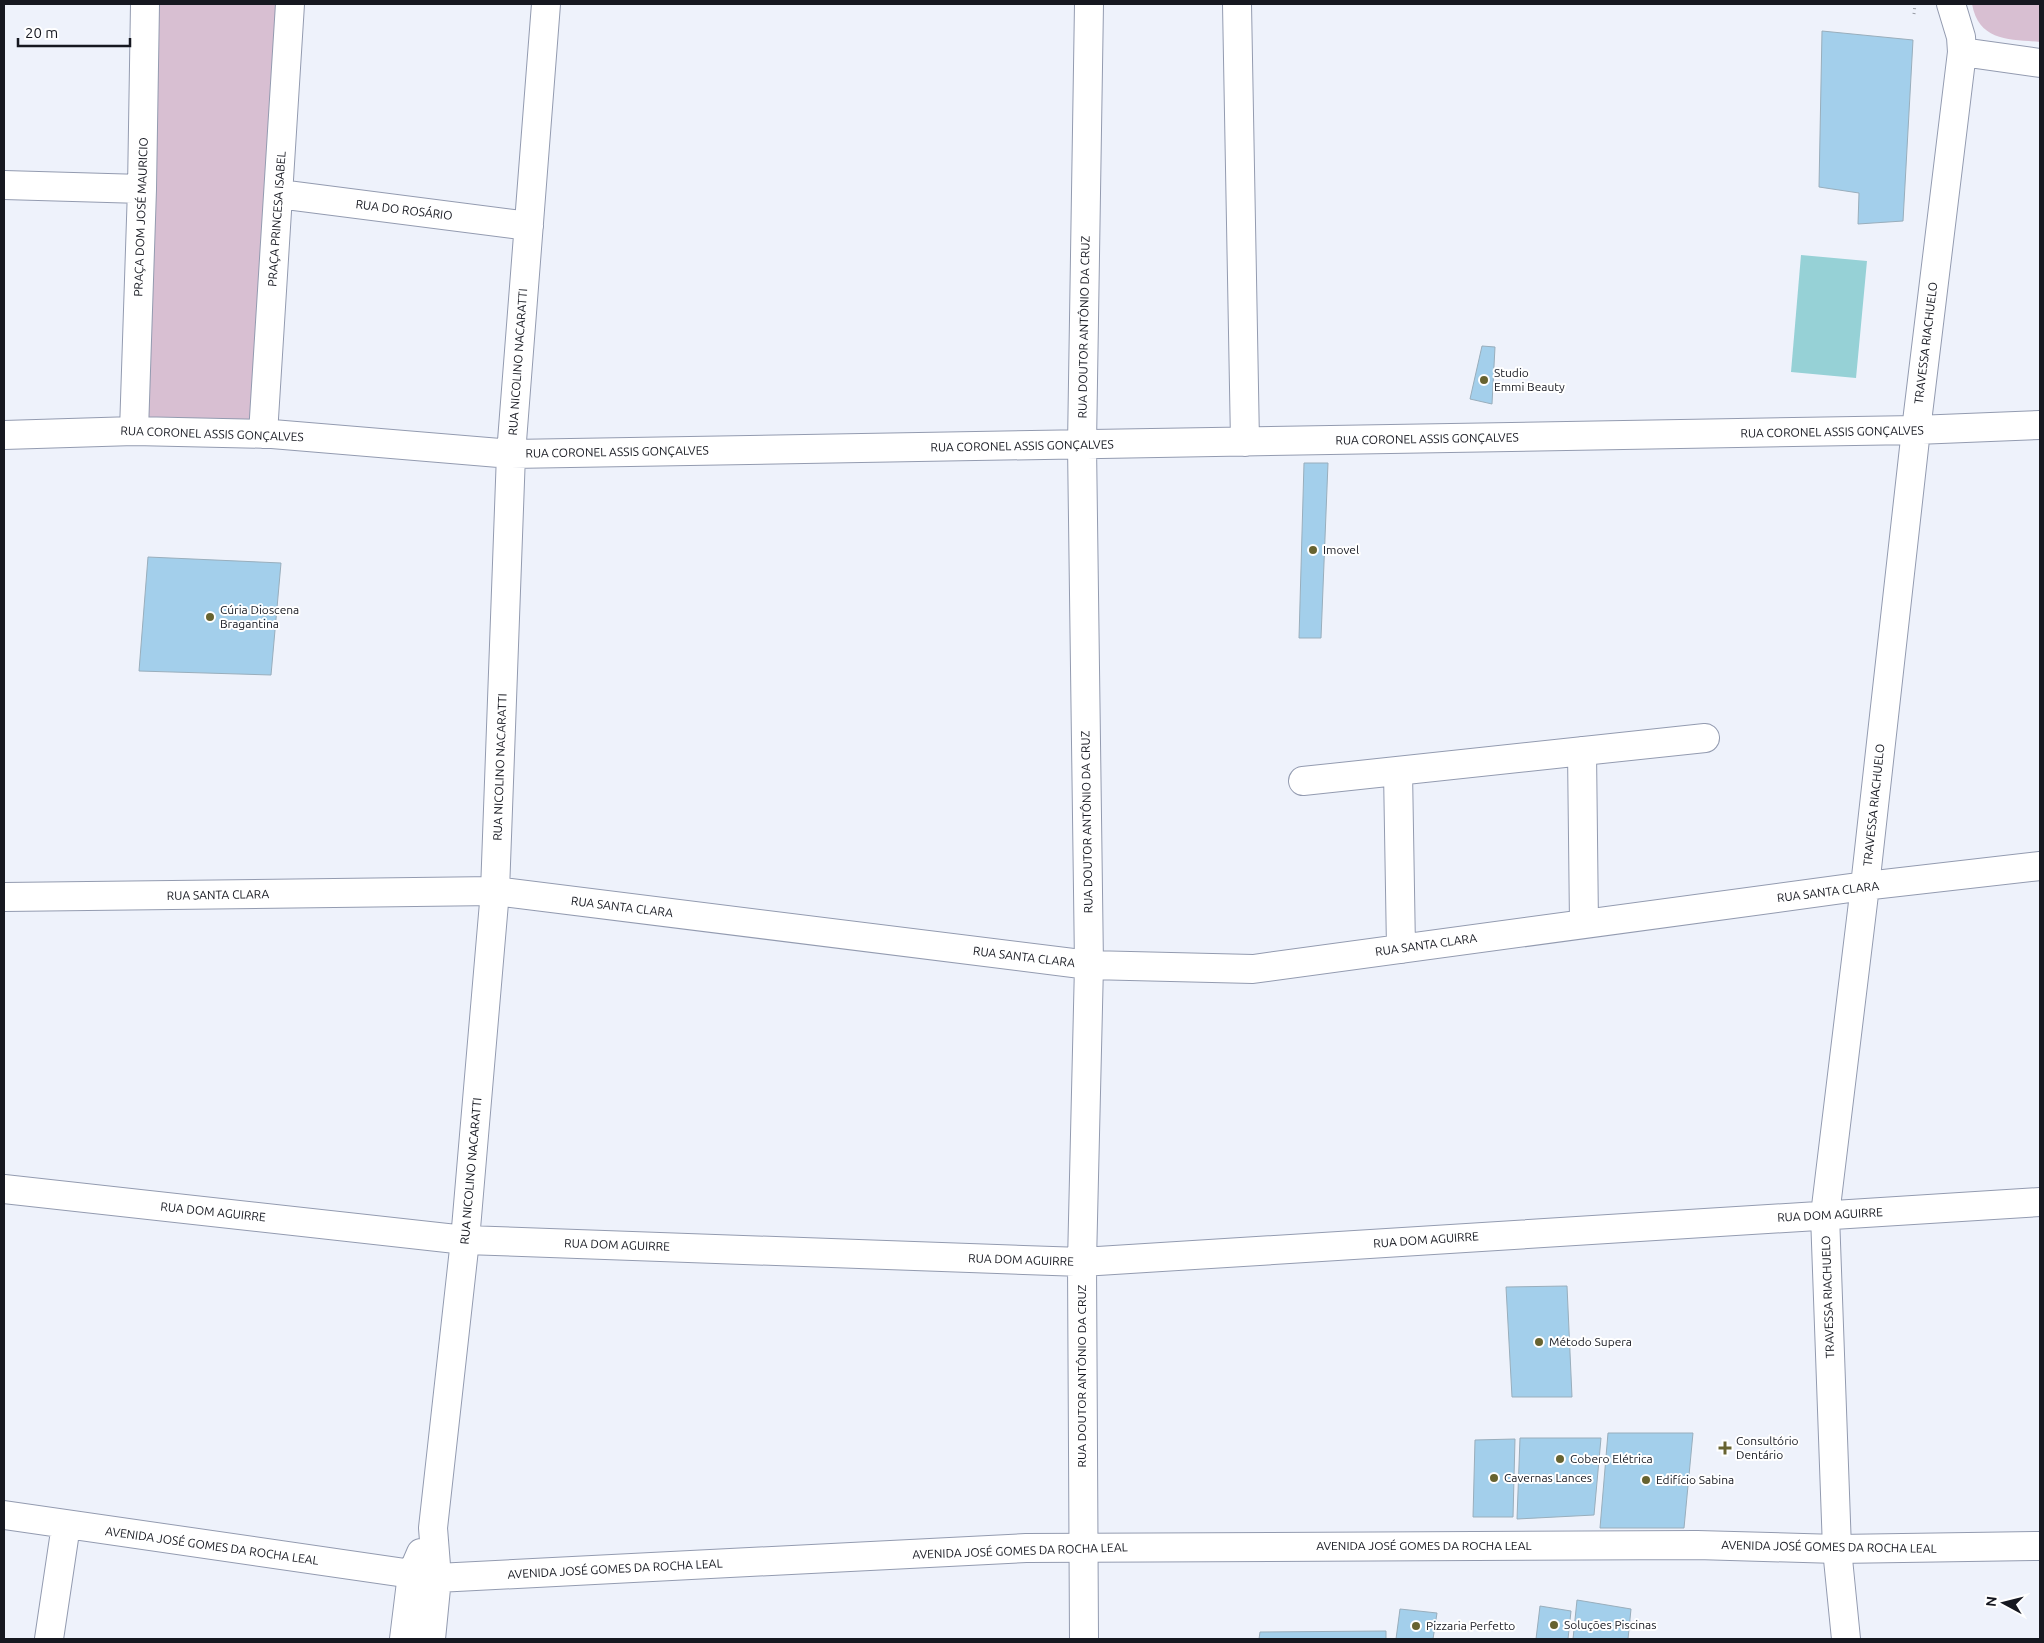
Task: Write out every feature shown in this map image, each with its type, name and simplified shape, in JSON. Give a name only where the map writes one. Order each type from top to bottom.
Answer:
[{"type":"street","name":"PRAÇA DOM JOSÉ MAURICIO","points":[[134,431],[142,189],[145,4]]},
{"type":"street","name":"PRAÇA PRINCESA ISABEL","points":[[263,434],[290,4]]},
{"type":"street","name":"RUA NICOLINO NACARATTI","points":[[424,1576],[432,1528],[466,1240],[495,891],[511,454],[546,4]]},
{"type":"street","name":"RUA DOUTOR ANTÔNIO DA CRUZ","points":[[1084,1639],[1082,1262],[1089,965],[1082,445],[1089,4]]},
{"type":"street","points":[[1237,4],[1245,442]]},
{"type":"street","name":"TRAVESSA RIACHUELO","points":[[1846,1639],[1837,1549],[1825,1215],[1962,52],[1961,37],[1951,4]]},
{"type":"street","points":[[1962,52],[2040,63]]},
{"type":"street","points":[[4,185],[142,189]]},
{"type":"street","name":"RUA DO ROSÁRIO","points":[[279,194],[528,226]]},
{"type":"street","name":"RUA CORONEL ASSIS GONÇALVES","points":[[4,434],[134,431],[263,434],[511,454],[1916,430],[2040,425]]},
{"type":"street","points":[[1303,782],[1705,738]]},
{"type":"street","points":[[1582,751],[1584,924]]},
{"type":"street","points":[[1398,771],[1401,948]]},
{"type":"street","name":"RUA SANTA CLARA","points":[[4,897],[495,891],[1089,965],[1252,969],[1865,886],[2040,866]]},
{"type":"street","name":"RUA DOM AGUIRRE","points":[[4,1189],[466,1240],[1082,1262],[2040,1202]]},
{"type":"street","name":"AVENIDA JOSÉ GOMES DA ROCHA LEAL","points":[[4,1515],[424,1576],[1007,1549],[1697,1545],[1837,1549],[2040,1546]]},
{"type":"street","points":[[49,1639],[66,1524]]},
{"type":"street","points":[[404,1639],[424,1576]]},
{"type":"street","points":[[424,1576],[431,1639]]},
{"type":"path","points":[[1914,14],[1915,4]]},
{"type":"shaded area","points":[[157,4],[282,4],[251,422],[141,419]]},
{"type":"shaded area","points":[[1972,4],[2040,4],[2040,42],[2007,39],[1989,32],[1981,26]]},
{"type":"water","points":[[1801,255],[1867,261],[1856,378],[1791,372]]},
{"type":"building","points":[[1822,31],[1913,40],[1903,221],[1858,224],[1859,193],[1819,187]]},
{"type":"building","points":[[1482,346],[1495,347],[1492,404],[1470,399]]},
{"type":"building","name":"Imovel","points":[[1304,463],[1328,463],[1321,638],[1299,638]]},
{"type":"building","name":"Cúria Dioscena Bragantina","points":[[148,557],[281,563],[271,675],[139,671]]},
{"type":"building","name":"Método Supera","points":[[1567,1286],[1572,1397],[1512,1397],[1506,1287]]},
{"type":"building","name":"Edifício Sabina","points":[[1608,1433],[1693,1433],[1684,1528],[1600,1528]]},
{"type":"building","name":"Cobero Elétrica","points":[[1520,1438],[1601,1438],[1594,1515],[1517,1519]]},
{"type":"building","name":"Cavernas Lances","points":[[1515,1439],[1513,1517],[1473,1517],[1475,1440]]},
{"type":"building","points":[[1577,1600],[1631,1609],[1628,1639],[1573,1639]]},
{"type":"building","name":"Soluções Piscinas","points":[[1540,1606],[1571,1611],[1568,1639],[1536,1639]]},
{"type":"building","name":"Pizzaria Perfetto","points":[[1400,1609],[1437,1613],[1433,1639],[1396,1639]]},
{"type":"building","points":[[1386,1631],[1386,1639],[1259,1639],[1260,1632]]},
{"type":"place","name":"Studio Emmi Beauty","points":[[1484,380]]},
{"type":"place","name":"Imovel","points":[[1313,550]]},
{"type":"place","name":"Cúria Dioscena Bragantina","points":[[210,617]]},
{"type":"place","name":"Método Supera","points":[[1539,1342]]},
{"type":"place","name":"Consultório Dentário","points":[[1725,1448]]},
{"type":"place","name":"Cobero Elétrica","points":[[1560,1459]]},
{"type":"place","name":"Cavernas Lances","points":[[1494,1478]]},
{"type":"place","name":"Edifício Sabina","points":[[1646,1480]]},
{"type":"place","name":"Soluções Piscinas","points":[[1554,1625]]},
{"type":"place","name":"Pizzaria Perfetto","points":[[1416,1626]]}]
